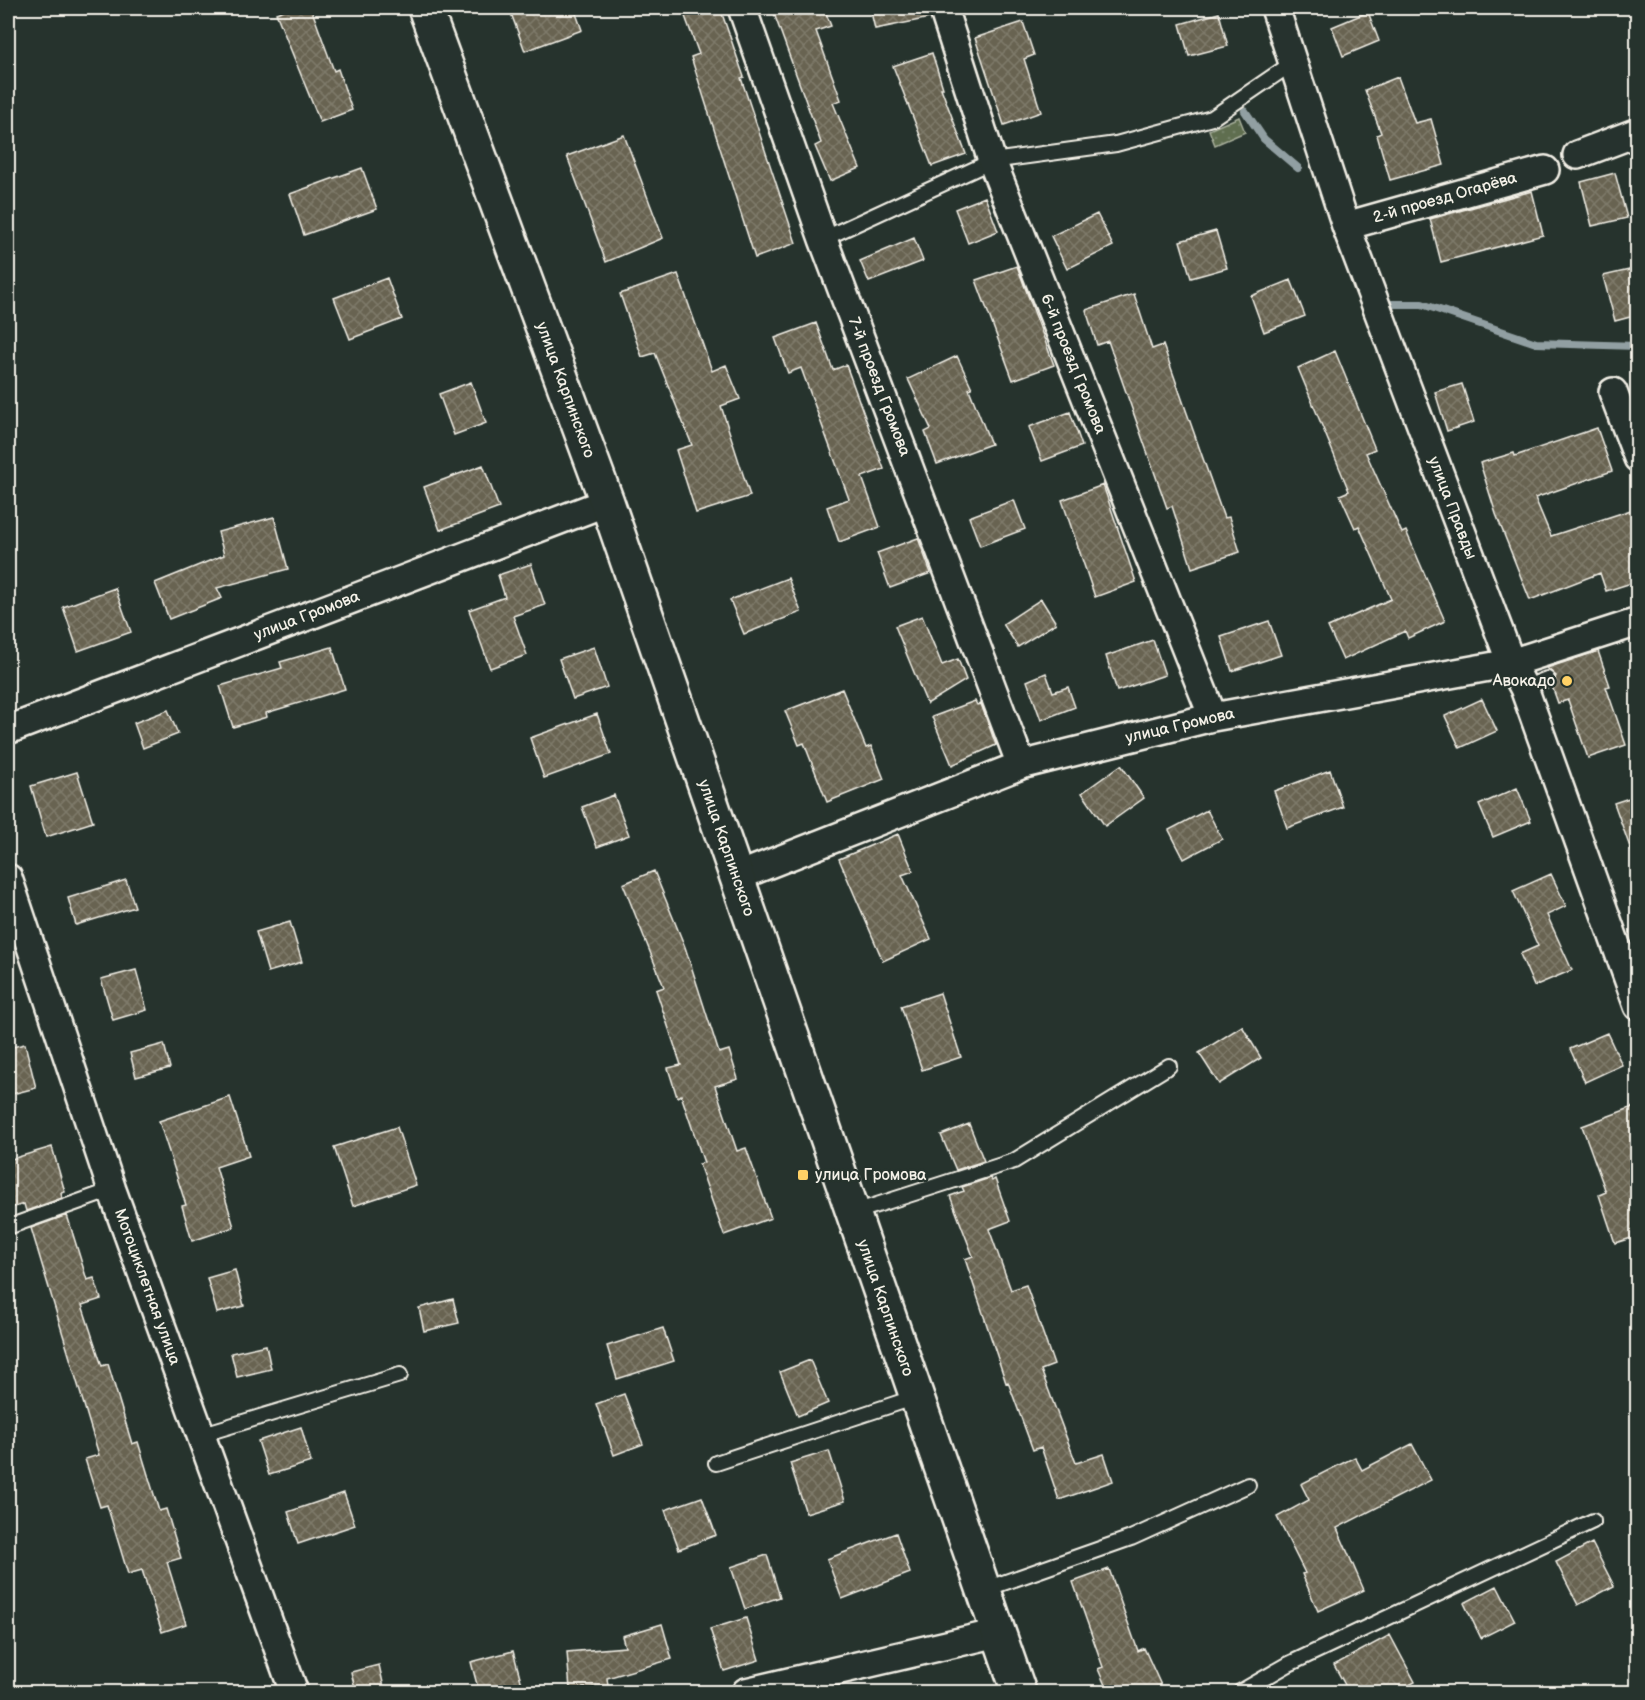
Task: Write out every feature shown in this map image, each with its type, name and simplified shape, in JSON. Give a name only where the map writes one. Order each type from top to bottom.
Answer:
[{"type":"main road","name":"улица Карпинского","points":[[425,8],[607,502],[1018,1692]]},
{"type":"street","name":"7-й проезд Громова","points":[[742,8],[823,239],[1021,765]]},
{"type":"street","name":"6-й проезд Громова","points":[[943,8],[992,161],[1213,717]]},
{"type":"street","name":"улица Правды","points":[[1275,8],[1346,226],[1510,663],[1535,683],[1638,1006]]},
{"type":"street","points":[[1577,154],[1638,132]]},
{"type":"street","name":"2-й проезд Огарёва","points":[[1346,226],[1545,170]]},
{"type":"street","points":[[1613,392],[1638,458]]},
{"type":"street","name":"улица Громова","points":[[8,730],[607,502]]},
{"type":"street","name":"улица Громова","points":[[736,877],[1021,765],[1213,717],[1510,663],[1637,624]]},
{"type":"street","name":"Мотоциклетная улица","points":[[8,878],[112,1190],[294,1692]]},
{"type":"street","points":[[746,1692],[998,1633]]},
{"type":"lane","points":[[823,239],[992,161],[1116,144],[1212,118],[1294,62]]},
{"type":"lane","points":[[852,1213],[1014,1161],[1169,1066]]},
{"type":"lane","points":[[8,1227],[112,1190]]},
{"type":"lane","points":[[200,1435],[400,1375]]},
{"type":"lane","points":[[716,1463],[916,1397]]},
{"type":"lane","points":[[983,1590],[1131,1538],[1248,1485]]},
{"type":"lane","points":[[1240,1692],[1289,1664],[1593,1521]]},
{"type":"green space","points":[[1239,117],[1245,132],[1215,145],[1209,130]]},
{"type":"building","points":[[290,8],[311,8],[334,71],[338,69],[352,110],[320,122],[276,13]]},
{"type":"building","points":[[509,8],[574,8],[582,30],[525,51]]},
{"type":"building","points":[[682,8],[720,8],[796,243],[755,258],[691,57],[699,54]]},
{"type":"building","points":[[772,8],[824,8],[831,26],[816,31],[841,100],[833,103],[860,168],[830,181],[815,146],[821,143]]},
{"type":"building","points":[[870,8],[928,8],[930,18],[875,29]]},
{"type":"building","points":[[1368,12],[1379,41],[1343,56],[1332,27]]},
{"type":"building","points":[[1219,13],[1228,46],[1189,56],[1180,24]]},
{"type":"building","points":[[1023,22],[1034,55],[1024,59],[1041,112],[1004,125],[975,38]]},
{"type":"building","points":[[932,53],[943,88],[941,88],[966,154],[932,166],[893,66]]},
{"type":"building","points":[[1398,77],[1415,123],[1431,119],[1444,165],[1390,180],[1377,135],[1381,133],[1365,90]]},
{"type":"building","points":[[624,135],[663,238],[606,262],[567,156]]},
{"type":"building","points":[[362,168],[377,209],[304,235],[290,194]]},
{"type":"building","points":[[1615,173],[1627,218],[1592,226],[1581,182]]},
{"type":"building","points":[[1532,191],[1543,235],[1441,262],[1430,219]]},
{"type":"building","points":[[985,197],[998,231],[968,243],[955,209]]},
{"type":"building","points":[[1097,214],[1113,246],[1067,269],[1051,236]]},
{"type":"building","points":[[1216,231],[1227,268],[1191,278],[1180,241]]},
{"type":"building","points":[[914,238],[923,261],[869,282],[860,261]]},
{"type":"building","points":[[1017,266],[1054,365],[1013,380],[976,280]]},
{"type":"building","points":[[1638,268],[1638,315],[1615,321],[1603,276]]},
{"type":"building","points":[[678,274],[712,371],[726,365],[740,399],[721,406],[750,496],[696,513],[676,450],[692,445],[655,353],[642,357],[620,294]]},
{"type":"building","points":[[387,278],[402,319],[350,339],[334,298]]},
{"type":"building","points":[[1291,280],[1305,316],[1264,332],[1251,296]]},
{"type":"building","points":[[1134,294],[1152,349],[1163,345],[1224,518],[1229,517],[1240,552],[1192,568],[1172,506],[1167,508],[1108,341],[1097,345],[1086,310]]},
{"type":"building","points":[[816,323],[833,370],[846,365],[884,469],[862,477],[880,527],[839,542],[827,507],[849,499],[801,368],[788,373],[775,338]]},
{"type":"building","points":[[1335,351],[1375,449],[1366,453],[1402,533],[1406,531],[1445,621],[1408,638],[1405,631],[1343,660],[1328,627],[1391,599],[1359,526],[1355,528],[1340,495],[1349,491],[1298,368]]},
{"type":"building","points":[[957,356],[972,388],[969,389],[991,444],[937,464],[925,432],[931,429],[908,379]]},
{"type":"building","points":[[471,382],[486,423],[454,435],[439,394]]},
{"type":"building","points":[[1462,384],[1474,422],[1447,431],[1435,392]]},
{"type":"building","points":[[1070,412],[1082,446],[1042,461],[1029,427]]},
{"type":"building","points":[[1597,428],[1612,471],[1535,498],[1551,536],[1634,509],[1638,520],[1638,581],[1606,591],[1600,573],[1530,600],[1496,514],[1480,463],[1514,453],[1515,456]]},
{"type":"building","points":[[483,465],[499,508],[440,530],[424,487]]},
{"type":"building","points":[[1103,485],[1136,582],[1095,597],[1062,500]]},
{"type":"building","points":[[1014,500],[1025,529],[980,546],[969,517]]},
{"type":"building","points":[[274,517],[288,569],[217,588],[222,598],[169,619],[155,583],[224,555],[218,532]]},
{"type":"building","points":[[918,538],[931,573],[890,588],[877,553]]},
{"type":"building","points":[[531,564],[545,605],[513,616],[527,655],[490,668],[469,610],[505,597],[498,575]]},
{"type":"building","points":[[788,578],[801,612],[744,634],[730,600]]},
{"type":"building","points":[[115,588],[131,632],[78,651],[63,607]]},
{"type":"building","points":[[1041,599],[1056,623],[1018,647],[1003,624]]},
{"type":"building","points":[[922,616],[942,665],[958,659],[966,680],[927,704],[895,626]]},
{"type":"building","points":[[1269,621],[1281,655],[1232,671],[1221,637]]},
{"type":"building","points":[[1153,640],[1165,675],[1117,691],[1106,656]]},
{"type":"building","points":[[332,647],[345,689],[266,713],[267,717],[233,727],[220,686],[282,668],[280,662]]},
{"type":"building","points":[[594,647],[607,687],[573,699],[559,659]]},
{"type":"building","points":[[1598,651],[1610,686],[1606,687],[1626,745],[1588,758],[1568,700],[1558,703],[1552,686],[1556,676],[1547,668]]},
{"type":"building","points":[[1046,673],[1053,692],[1068,687],[1075,707],[1041,720],[1027,681]]},
{"type":"building","points":[[842,689],[866,748],[871,746],[884,779],[827,802],[804,743],[799,745],[785,711]]},
{"type":"building","points":[[1482,699],[1497,731],[1460,748],[1445,716]]},
{"type":"building","points":[[975,701],[977,705],[981,704],[996,745],[952,765],[932,717]]},
{"type":"building","points":[[168,710],[178,734],[143,748],[134,723]]},
{"type":"building","points":[[597,714],[611,754],[544,778],[530,738]]},
{"type":"building","points":[[1121,765],[1144,798],[1105,826],[1082,793]]},
{"type":"building","points":[[1330,770],[1343,807],[1287,828],[1274,791]]},
{"type":"building","points":[[77,772],[93,822],[46,837],[31,786]]},
{"type":"building","points":[[1517,788],[1531,821],[1493,837],[1479,805]]},
{"type":"building","points":[[614,795],[629,835],[597,847],[582,807]]},
{"type":"building","points":[[1638,795],[1638,860],[1635,861],[1614,803]]},
{"type":"building","points":[[1207,810],[1222,839],[1184,859],[1169,830]]},
{"type":"building","points":[[898,834],[913,871],[902,875],[931,939],[883,961],[839,859]]},
{"type":"building","points":[[654,871],[685,947],[719,1053],[729,1050],[738,1079],[715,1086],[737,1151],[746,1148],[771,1218],[724,1235],[699,1164],[704,1163],[681,1095],[677,1097],[668,1068],[681,1065],[656,990],[664,987],[623,884]]},
{"type":"building","points":[[1551,874],[1566,906],[1547,915],[1572,970],[1534,986],[1520,954],[1538,946],[1513,891]]},
{"type":"building","points":[[126,880],[135,907],[76,925],[68,898]]},
{"type":"building","points":[[290,922],[302,962],[268,972],[256,932]]},
{"type":"building","points":[[136,970],[147,1010],[113,1020],[101,979]]},
{"type":"building","points":[[940,993],[961,1057],[922,1070],[901,1006]]},
{"type":"building","points":[[1242,1026],[1261,1058],[1219,1084],[1199,1053]]},
{"type":"building","points":[[1607,1033],[1622,1065],[1585,1082],[1570,1049]]},
{"type":"building","points":[[25,1044],[36,1088],[8,1095],[8,1048]]},
{"type":"building","points":[[164,1044],[170,1068],[136,1077],[130,1053]]},
{"type":"building","points":[[230,1097],[249,1156],[216,1167],[234,1227],[192,1241],[182,1206],[186,1205],[159,1121]]},
{"type":"building","points":[[1633,1107],[1638,1120],[1638,1236],[1615,1243],[1599,1195],[1606,1192],[1582,1126]]},
{"type":"building","points":[[969,1124],[984,1161],[956,1170],[941,1135]]},
{"type":"building","points":[[397,1127],[416,1185],[353,1206],[334,1147]]},
{"type":"building","points":[[52,1147],[65,1192],[61,1193],[62,1198],[26,1211],[24,1204],[8,1209],[8,1160]]},
{"type":"building","points":[[990,1178],[992,1181],[995,1179],[1010,1221],[989,1229],[1011,1290],[1026,1285],[1054,1365],[1041,1370],[1076,1463],[1104,1454],[1113,1481],[1059,1500],[1041,1447],[1033,1450],[1008,1382],[1006,1383],[965,1259],[973,1256],[950,1196],[964,1191],[962,1187]]},
{"type":"building","points":[[67,1215],[87,1280],[94,1278],[101,1299],[82,1305],[102,1366],[108,1364],[132,1444],[138,1442],[159,1511],[166,1509],[181,1558],[167,1562],[186,1624],[162,1632],[142,1570],[128,1574],[107,1505],[100,1507],[85,1459],[99,1455],[31,1228]]},
{"type":"building","points":[[235,1270],[244,1306],[217,1313],[207,1278]]},
{"type":"building","points":[[453,1299],[459,1323],[424,1331],[419,1308]]},
{"type":"building","points":[[663,1328],[674,1361],[617,1379],[607,1346]]},
{"type":"building","points":[[266,1345],[271,1369],[237,1377],[231,1353]]},
{"type":"building","points":[[810,1360],[828,1403],[798,1416],[780,1372]]},
{"type":"building","points":[[624,1394],[643,1444],[614,1455],[596,1404]]},
{"type":"building","points":[[301,1427],[311,1462],[269,1475],[258,1441]]},
{"type":"building","points":[[1412,1444],[1431,1480],[1337,1528],[1364,1590],[1318,1611],[1302,1574],[1305,1573],[1277,1517],[1309,1500],[1301,1484],[1355,1457],[1362,1470]]},
{"type":"building","points":[[829,1451],[845,1501],[806,1513],[790,1463]]},
{"type":"building","points":[[344,1493],[355,1525],[298,1544],[288,1512]]},
{"type":"building","points":[[702,1497],[716,1535],[679,1549],[665,1510]]},
{"type":"building","points":[[896,1533],[910,1573],[842,1599],[827,1559]]},
{"type":"building","points":[[1592,1543],[1614,1586],[1578,1605],[1556,1562]]},
{"type":"building","points":[[767,1555],[780,1597],[745,1609],[731,1567]]},
{"type":"building","points":[[1109,1569],[1138,1651],[1144,1648],[1164,1692],[1108,1692],[1098,1669],[1103,1667],[1073,1582]]},
{"type":"building","points":[[1497,1586],[1515,1621],[1481,1638],[1464,1603]]},
{"type":"building","points":[[746,1618],[759,1660],[724,1671],[710,1629]]},
{"type":"building","points":[[662,1624],[672,1659],[607,1678],[608,1686],[570,1689],[567,1652],[625,1647],[622,1636]]},
{"type":"building","points":[[1390,1635],[1415,1682],[1396,1692],[1349,1692],[1334,1665]]},
{"type":"building","points":[[513,1651],[524,1692],[479,1692],[471,1662]]},
{"type":"building","points":[[379,1665],[385,1692],[356,1692],[351,1672]]},
{"type":"waterway","points":[[1245,111],[1264,139],[1298,168]]},
{"type":"waterway","points":[[1382,304],[1422,304],[1536,343],[1638,346]]},
{"type":"place","name":"Авокадо","points":[[1567,681]]},
{"type":"place","name":"улица Громова","points":[[803,1175]]}]
